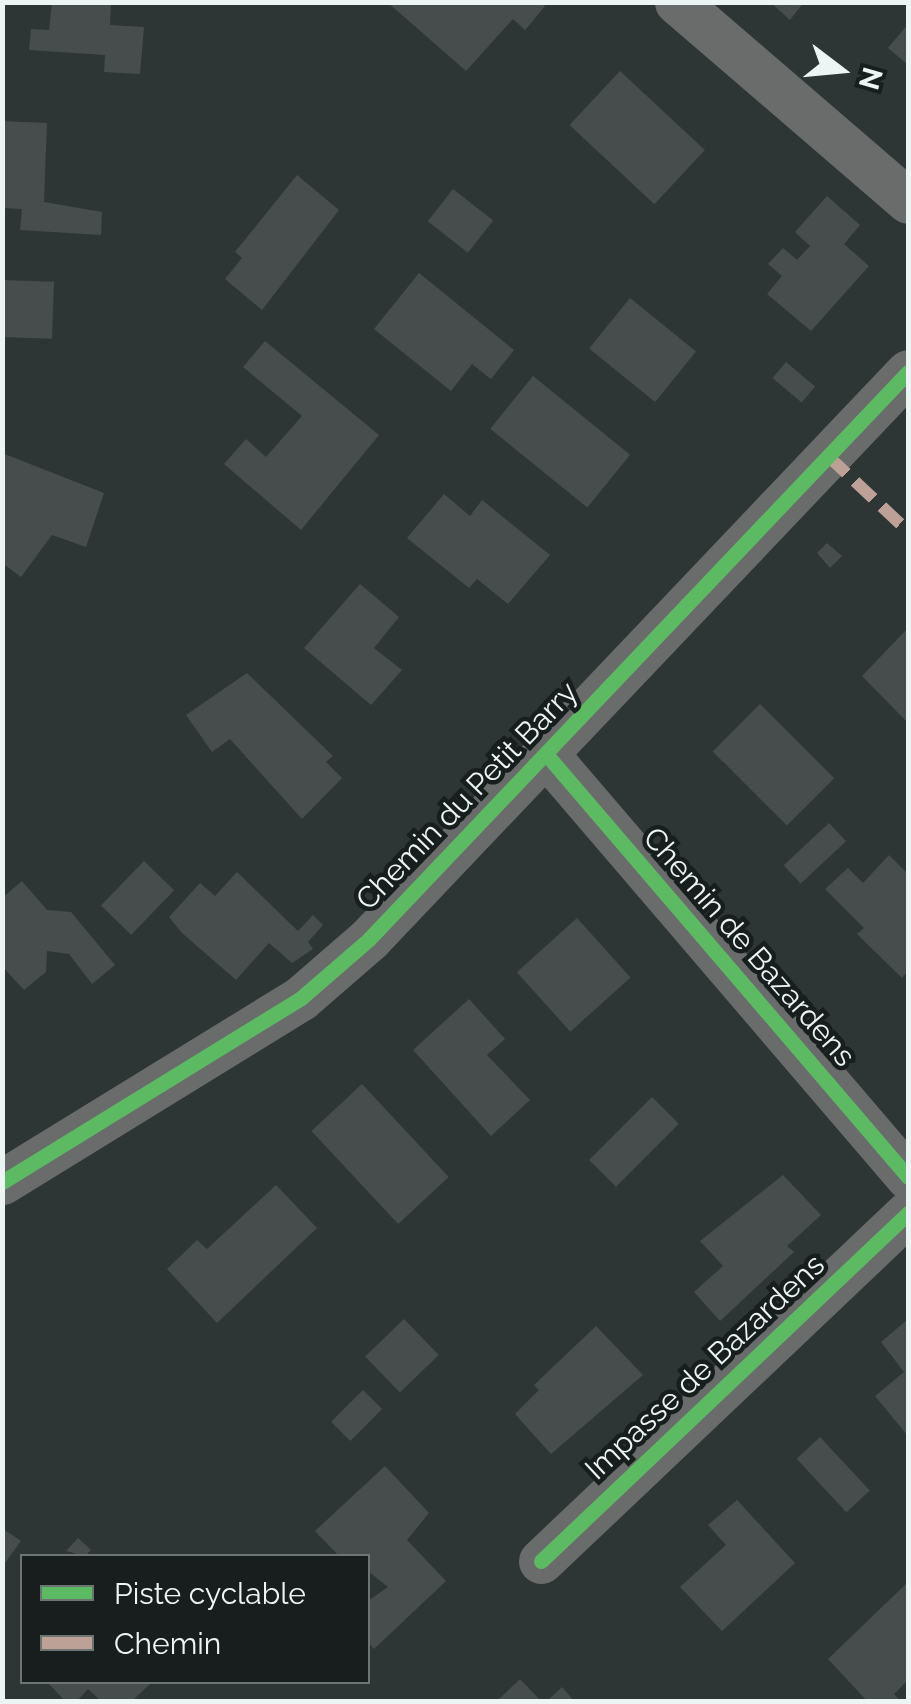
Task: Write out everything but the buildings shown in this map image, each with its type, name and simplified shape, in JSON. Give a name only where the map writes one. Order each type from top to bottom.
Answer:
[{"type":"street","points":[[677,2],[908,201]]},
{"type":"street","name":"Chemin du Petit Barry","points":[[2,1182],[302,998],[369,939],[908,372]]},
{"type":"street","name":"Chemin de Bazardens","points":[[546,754],[908,1176]]},
{"type":"street","name":"Impasse de Bazardens","points":[[540,1561],[908,1214]]},
{"type":"marked path","points":[[828,456],[908,531]]},
{"type":"cycle path","points":[[2,1182],[301,998],[369,939],[908,372]]},
{"type":"cycle path","points":[[546,754],[908,1177]]},
{"type":"cycle path","points":[[541,1561],[908,1213]]}]
